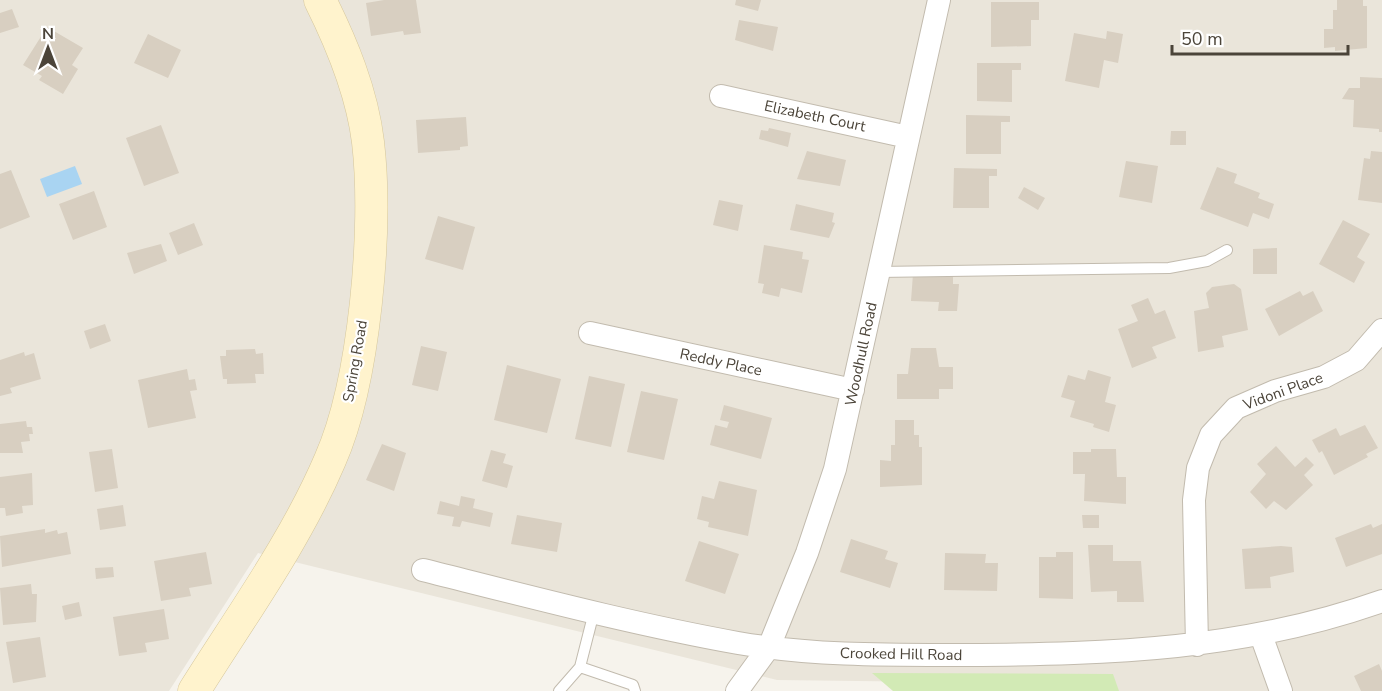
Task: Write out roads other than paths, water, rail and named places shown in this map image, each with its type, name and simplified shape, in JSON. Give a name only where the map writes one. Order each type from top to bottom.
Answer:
[{"type":"main road","name":"Spring Road","points":[[194,691],[308,508],[332,457],[349,399],[359,346],[372,205],[368,140],[354,79],[336,32],[320,0]]},
{"type":"street","name":"Woodhull Road","points":[[737,691],[769,647],[807,553],[824,501],[853,390],[939,0]]},
{"type":"street","name":"Elizabeth Court","points":[[721,96],[908,137]]},
{"type":"street","name":"Vidoni Place","points":[[1197,645],[1194,500],[1198,468],[1211,435],[1236,408],[1275,392],[1324,377],[1356,360],[1382,330]]},
{"type":"street","name":"Reddy Place","points":[[590,333],[853,390]]},
{"type":"street","name":"Crooked Hill Road","points":[[423,570],[594,612],[738,643],[850,655],[1121,653],[1261,635],[1335,618],[1382,601]]},
{"type":"street","points":[[1261,635],[1281,691]]},
{"type":"lane","points":[[878,272],[1169,268],[1207,261],[1227,250]]},
{"type":"lane","points":[[560,691],[580,667],[594,612]]},
{"type":"lane","points":[[580,667],[626,681],[633,685],[635,691]]},
{"type":"water","points":[[75,166],[82,184],[47,197],[40,179]]}]
